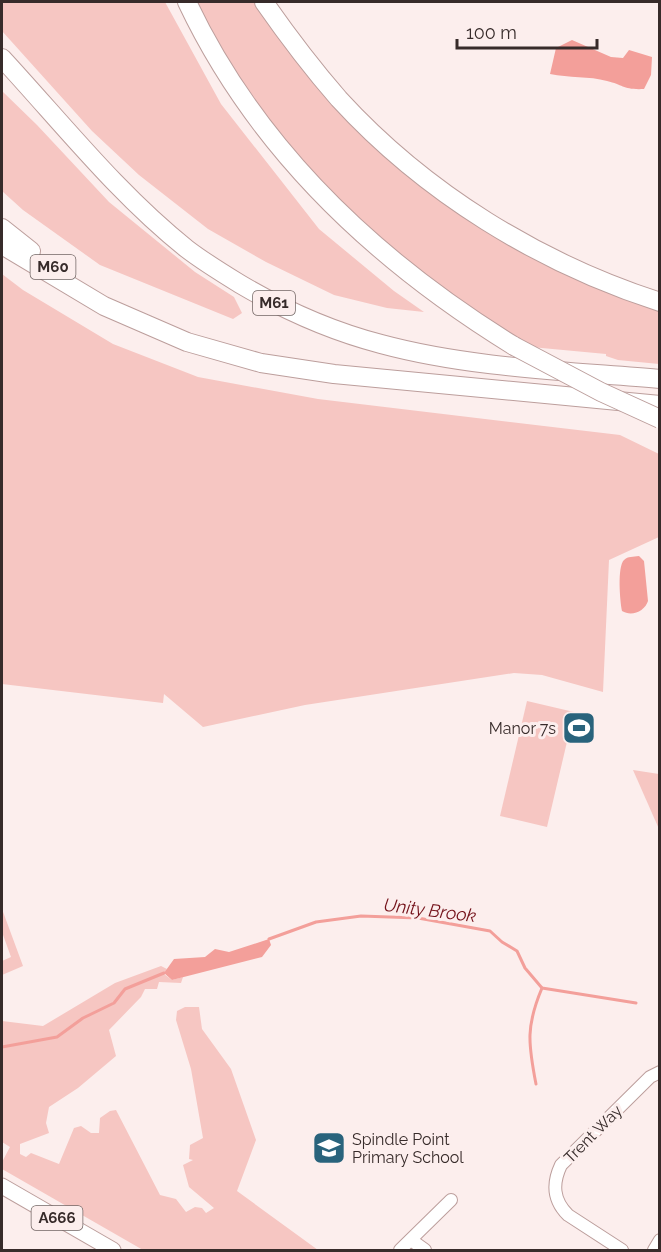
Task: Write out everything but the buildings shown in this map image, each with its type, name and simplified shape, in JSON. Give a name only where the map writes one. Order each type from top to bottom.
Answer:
[{"type":"highway","points":[[187,2],[247,103],[284,153],[338,212],[406,272],[514,346],[601,392],[660,419]]},
{"type":"highway","points":[[264,2],[298,50],[340,100],[378,137],[436,186],[496,227],[547,256],[615,287],[660,302]]},
{"type":"highway","points":[[2,48],[32,90]]},
{"type":"highway","points":[[2,57],[32,90]]},
{"type":"highway","name":"M61","points":[[32,90],[129,198],[189,251],[218,271],[292,312],[362,339],[424,354],[488,363],[660,379]]},
{"type":"highway","name":"M60","points":[[2,228],[104,306]]},
{"type":"highway","name":"M60","points":[[2,245],[104,306]]},
{"type":"highway","points":[[104,306],[187,342],[261,363],[291,368],[660,405]]},
{"type":"main road","name":"A666","points":[[2,1186],[113,1251]]},
{"type":"street","name":"Trent Way","points":[[617,1249],[567,1215],[562,1209],[555,1193],[557,1174],[561,1165],[569,1157],[650,1077],[660,1072]]},
{"type":"street","points":[[400,1251],[451,1200]]},
{"type":"street","points":[[411,1240],[425,1251]]},
{"type":"street","points":[[654,1251],[660,1240]]},
{"type":"shaded area","points":[[2,2],[165,2],[221,104],[319,229],[394,291],[424,312],[387,308],[334,295],[266,262],[208,229],[139,175],[92,131],[2,31]]},
{"type":"shaded area","points":[[196,2],[257,2],[272,27],[483,227],[659,308],[659,364],[618,360],[606,354],[531,347],[446,298],[339,204],[274,130],[223,53]]},
{"type":"shaded area","points":[[572,40],[611,57],[623,58],[629,50],[652,57],[651,75],[644,89],[628,88],[600,79],[550,74],[556,48]]},
{"type":"shaded area","points":[[2,91],[109,202],[195,272],[234,297],[242,313],[233,319],[100,265],[23,210],[2,191]]},
{"type":"shaded area","points":[[2,274],[23,290],[113,344],[198,377],[318,399],[620,435],[659,454],[659,537],[609,560],[603,692],[542,675],[514,673],[305,705],[203,727],[164,694],[163,703],[2,684]]},
{"type":"shaded area","points":[[639,556],[644,561],[648,601],[638,612],[626,613],[622,611],[621,606],[620,570],[624,560]]},
{"type":"shaded area","points":[[527,701],[574,712],[547,827],[500,816]]},
{"type":"shaded area","points":[[633,770],[659,774],[659,829]]},
{"type":"shaded area","points":[[2,909],[23,966],[2,975],[2,961],[11,957],[2,932]]},
{"type":"shaded area","points":[[269,939],[271,945],[262,957],[172,980],[164,973],[174,959],[205,957],[215,949],[229,952]]},
{"type":"shaded area","points":[[161,966],[167,969],[164,974],[172,980],[183,977],[181,983],[159,982],[157,989],[145,989],[141,997],[109,1030],[116,1056],[78,1088],[49,1107],[46,1123],[49,1133],[20,1144],[20,1154],[26,1157],[31,1153],[59,1164],[74,1128],[81,1126],[91,1133],[99,1133],[100,1118],[116,1110],[160,1195],[176,1199],[186,1212],[195,1207],[202,1208],[206,1213],[214,1208],[189,1187],[183,1165],[193,1160],[189,1159],[190,1145],[203,1138],[191,1069],[176,1020],[177,1011],[185,1007],[199,1007],[202,1029],[231,1069],[256,1140],[237,1191],[318,1250],[143,1250],[2,1169],[2,1162],[10,1147],[2,1142],[2,1021],[43,1026],[115,983]]},
{"type":"waterway","name":"Unity Brook","points":[[269,939],[316,922],[361,916],[418,918],[490,931],[517,951],[525,968],[542,988],[636,1003]]},
{"type":"waterway","name":"Unity Brook","points":[[2,1047],[57,1037],[83,1018],[114,1003],[125,989],[164,973]]},
{"type":"waterway","points":[[536,1084],[530,1035],[533,1013],[542,988]]},
{"type":"place","name":"Manor 7s","points":[[579,728]]},
{"type":"place","name":"Spindle Point Primary School","points":[[329,1148]]}]
